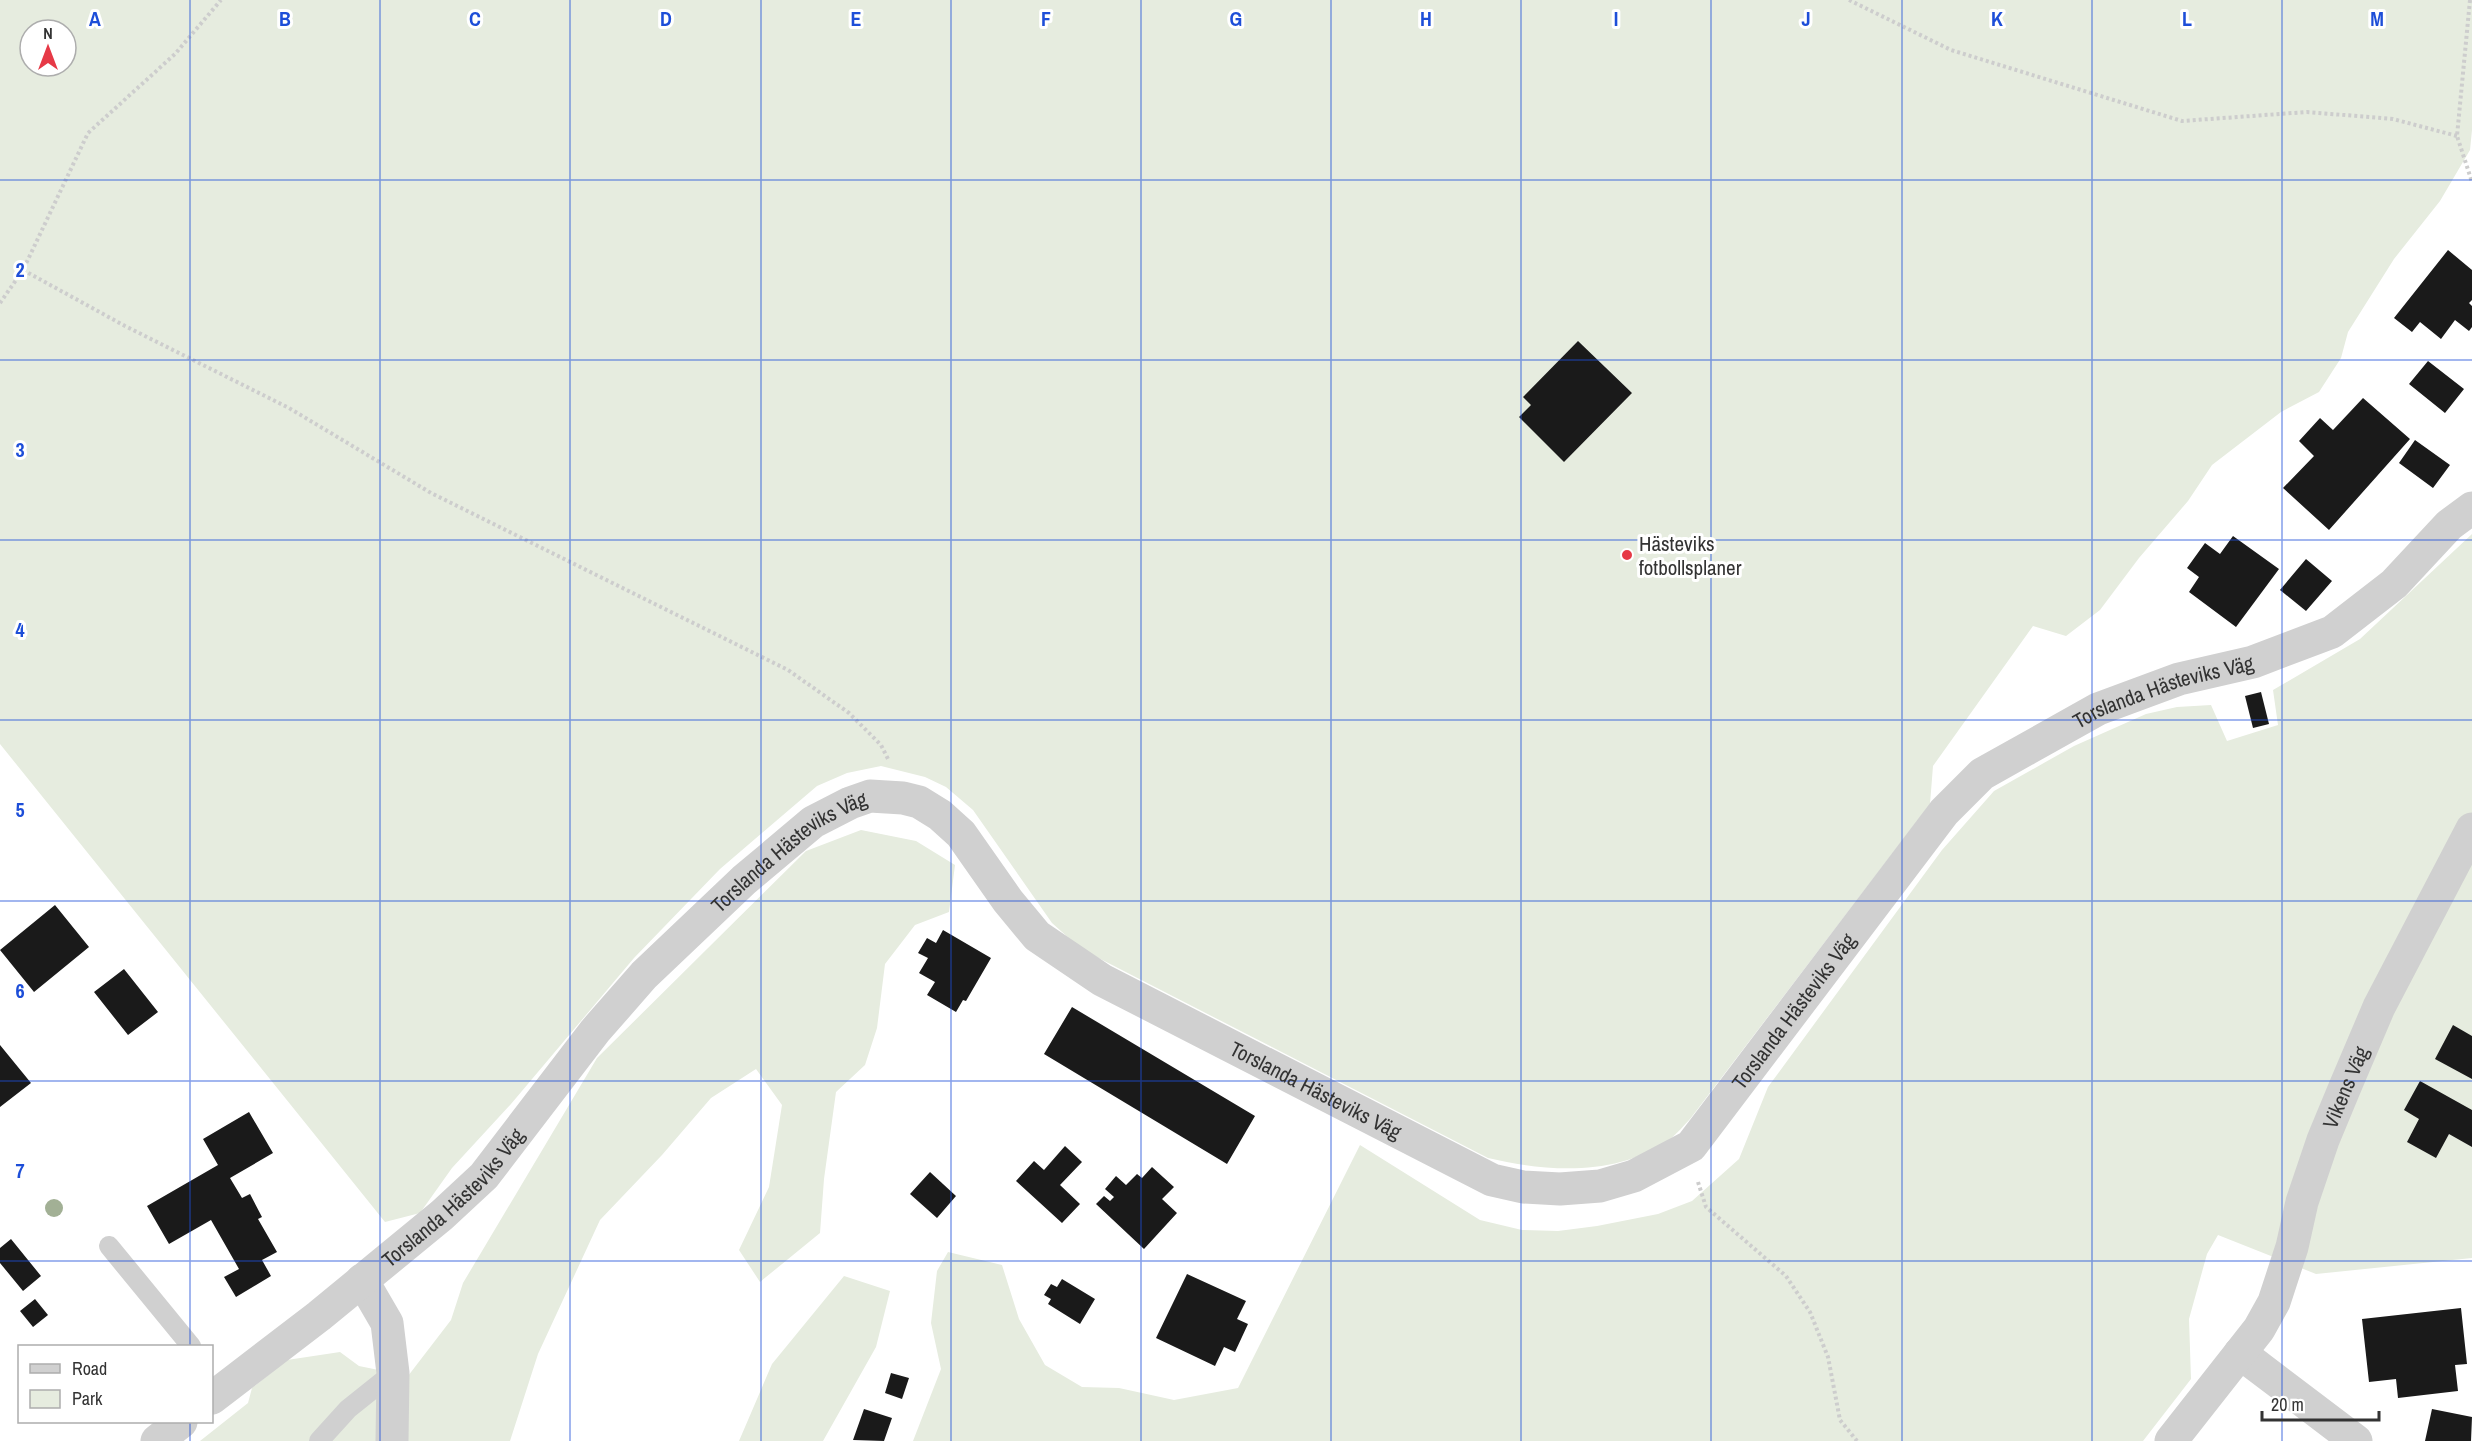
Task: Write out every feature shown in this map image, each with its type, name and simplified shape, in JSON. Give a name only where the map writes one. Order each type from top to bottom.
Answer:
[{"type":"street","name":"Torslanda Hästeviks Väg","points":[[216,1386],[319,1316],[442,1215],[484,1176],[595,1030],[644,975],[753,872],[797,834],[844,806],[870,796],[903,798],[930,807],[954,826],[1008,901],[1037,936],[1102,980],[1492,1180],[1532,1188],[1560,1189],[1600,1186],[1634,1176],[1691,1146],[1930,829],[1982,774],[2098,709],[2179,679],[2253,662],[2332,632],[2394,584],[2449,525],[2472,508]]},
{"type":"street","name":"Vikens Väg","points":[[2171,1441],[2259,1329],[2274,1302],[2292,1247],[2302,1202],[2323,1140],[2379,1007],[2472,829]]},
{"type":"street","points":[[362,1280],[387,1323],[393,1373],[392,1441]]},
{"type":"street","points":[[2240,1353],[2356,1441]]},
{"type":"street","points":[[158,1441],[180,1423]]},
{"type":"lane","points":[[109,1246],[189,1345]]},
{"type":"lane","points":[[319,1441],[348,1409],[393,1373]]},
{"type":"path","points":[[0,303],[23,270],[88,133],[175,54],[221,0]]},
{"type":"path","points":[[1848,0],[1951,50],[2182,121],[2307,112],[2393,119],[2457,136]]},
{"type":"path","points":[[2470,0],[2457,136],[2472,182]]},
{"type":"path","points":[[23,270],[125,326],[289,408],[431,493],[547,553],[788,670],[849,712],[881,745],[897,776],[903,798]]},
{"type":"path","points":[[1691,1146],[1696,1177],[1706,1207],[1786,1276],[1810,1312],[1828,1357],[1840,1420],[1857,1441]]},
{"type":"green space","points":[[0,0],[2472,0],[2470,150],[2440,201],[2394,259],[2348,332],[2341,358],[2319,392],[2281,412],[2212,465],[2188,501],[2139,558],[2100,610],[2066,636],[2033,626],[1933,766],[1930,804],[1690,1119],[1670,1139],[1628,1160],[1582,1168],[1534,1166],[1488,1158],[1081,949],[1052,923],[973,810],[946,787],[925,777],[881,766],[847,773],[817,786],[720,869],[634,958],[511,1104],[452,1168],[420,1213],[385,1222],[0,744]]},
{"type":"green space","points":[[2472,534],[2472,1258],[2316,1274],[2218,1235],[2207,1254],[2189,1319],[2191,1379],[2143,1441],[913,1441],[941,1369],[931,1323],[937,1271],[948,1252],[1002,1265],[1019,1319],[1045,1365],[1082,1387],[1119,1388],[1174,1400],[1238,1388],[1360,1145],[1480,1220],[1522,1230],[1558,1231],[1597,1226],[1658,1214],[1692,1201],[1739,1159],[1768,1087],[1942,850],[1994,791],[2074,746],[2146,714],[2177,707],[2211,705],[2227,741],[2278,725],[2273,690],[2360,639]]},
{"type":"green space","points":[[861,830],[916,841],[955,865],[949,912],[915,925],[885,964],[877,1028],[865,1065],[836,1092],[824,1179],[820,1233],[760,1282],[739,1250],[769,1187],[782,1105],[756,1069],[711,1098],[662,1155],[600,1220],[538,1354],[510,1441],[200,1441],[248,1403],[252,1388],[287,1360],[340,1352],[359,1366],[408,1376],[451,1320],[463,1283],[597,1058],[806,851]]},
{"type":"green space","points":[[844,1276],[890,1291],[876,1347],[823,1441],[739,1441],[772,1364]]},
{"type":"building","points":[[2448,250],[2472,270],[2472,300],[2469,303],[2472,306],[2472,327],[2469,331],[2455,320],[2441,339],[2420,322],[2412,332],[2394,318]]},
{"type":"building","points":[[1578,341],[1632,393],[1564,462],[1519,417],[1531,405],[1523,397]]},
{"type":"building","points":[[2428,361],[2464,389],[2445,413],[2409,384]]},
{"type":"building","points":[[2363,398],[2410,439],[2329,530],[2283,488],[2314,456],[2299,441],[2320,418],[2333,430]]},
{"type":"building","points":[[2415,440],[2450,465],[2433,488],[2399,463]]},
{"type":"building","points":[[2233,536],[2279,569],[2236,627],[2189,592],[2199,577],[2187,568],[2205,543],[2220,554]]},
{"type":"building","points":[[2306,559],[2332,581],[2306,611],[2280,590]]},
{"type":"building","points":[[2261,692],[2269,724],[2253,728],[2245,696]]},
{"type":"building","points":[[55,905],[89,947],[34,992],[0,950]]},
{"type":"building","points":[[943,930],[991,958],[966,1001],[963,1000],[956,1012],[927,995],[935,982],[919,973],[928,958],[918,953],[927,938],[936,943]]},
{"type":"building","points":[[124,969],[158,1012],[128,1035],[94,992]]},
{"type":"building","points":[[1072,1007],[1255,1116],[1227,1164],[1044,1054]]},
{"type":"building","points":[[2453,1025],[2472,1036],[2472,1079],[2435,1059]]},
{"type":"building","points":[[0,1045],[31,1083],[0,1107]]},
{"type":"building","points":[[2420,1081],[2472,1110],[2472,1147],[2449,1134],[2436,1158],[2407,1142],[2419,1119],[2404,1110]]},
{"type":"building","points":[[249,1112],[273,1153],[230,1178],[242,1198],[250,1194],[262,1217],[258,1219],[277,1252],[262,1260],[271,1276],[236,1297],[224,1277],[239,1269],[211,1220],[169,1244],[147,1206],[218,1165],[203,1139]]},
{"type":"building","points":[[1065,1146],[1082,1162],[1060,1185],[1080,1204],[1062,1223],[1016,1181],[1034,1161],[1044,1170]]},
{"type":"building","points":[[1152,1167],[1174,1187],[1162,1199],[1177,1213],[1144,1249],[1096,1204],[1104,1196],[1110,1201],[1114,1197],[1105,1189],[1116,1176],[1126,1185],[1137,1174],[1142,1178]]},
{"type":"building","points":[[930,1172],[956,1196],[937,1218],[910,1194]]},
{"type":"building","points":[[11,1239],[41,1276],[23,1291],[0,1263],[0,1248]]},
{"type":"building","points":[[1187,1274],[1246,1301],[1237,1319],[1248,1324],[1235,1352],[1224,1347],[1215,1366],[1156,1338]]},
{"type":"building","points":[[1062,1279],[1095,1299],[1080,1324],[1048,1304],[1051,1299],[1044,1295],[1051,1284],[1057,1287]]},
{"type":"building","points":[[35,1299],[48,1315],[33,1327],[20,1311]]},
{"type":"building","points":[[2461,1308],[2467,1364],[2455,1365],[2458,1391],[2398,1398],[2396,1379],[2369,1382],[2362,1319]]},
{"type":"building","points":[[891,1373],[909,1378],[902,1399],[885,1393]]},
{"type":"building","points":[[864,1409],[892,1418],[884,1441],[853,1440]]},
{"type":"building","points":[[2432,1409],[2472,1417],[2471,1441],[2425,1441]]},
{"type":"place","name":"Hästeviks fotbollsplaner","points":[[1627,555]]}]
